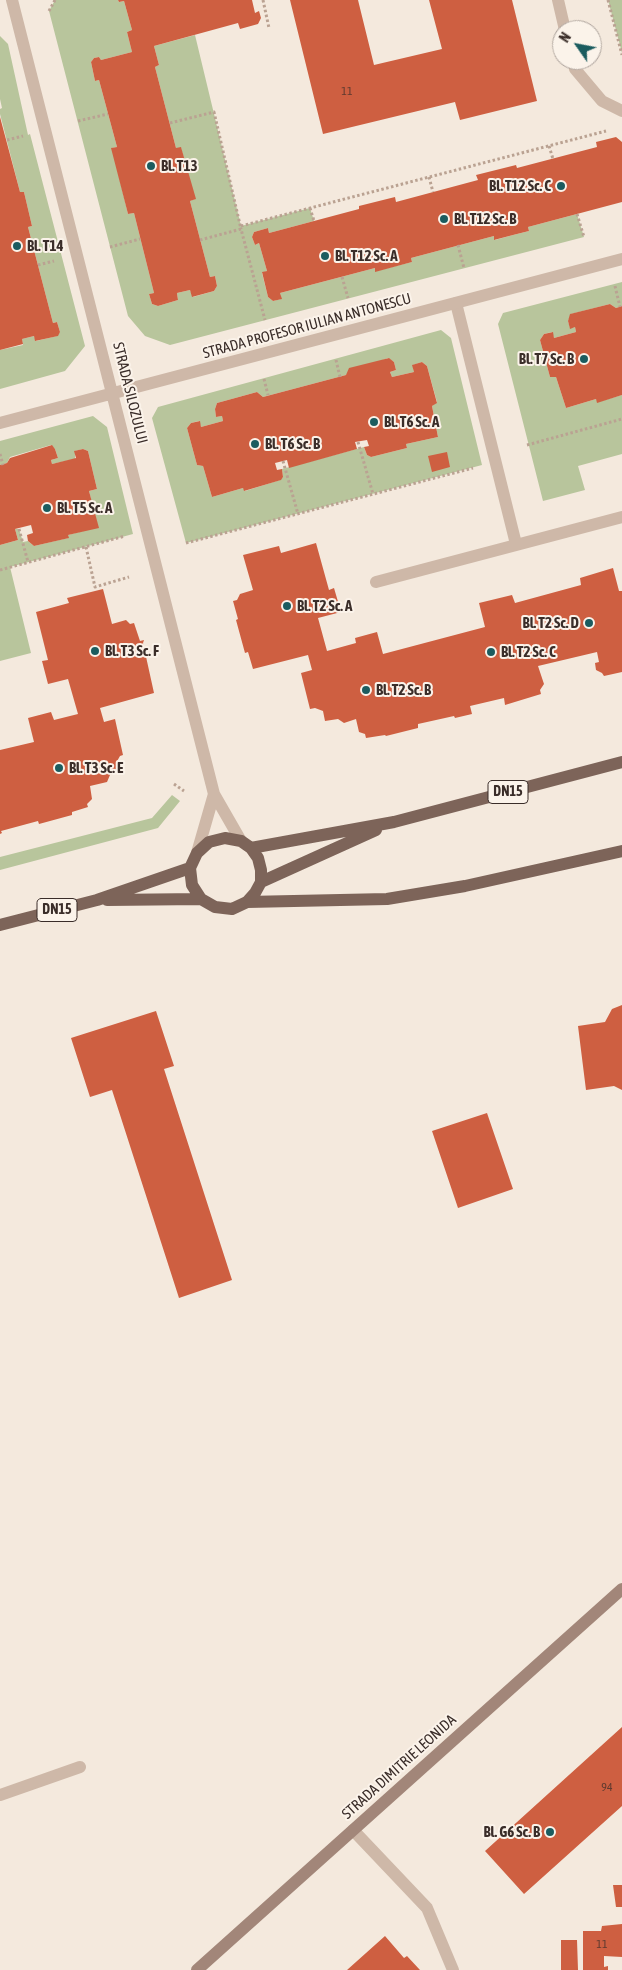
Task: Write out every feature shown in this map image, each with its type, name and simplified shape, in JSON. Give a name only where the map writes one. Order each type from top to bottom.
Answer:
[{"type":"main road","name":"DN15","points":[[197,853],[209,842],[225,838],[246,844],[394,822],[622,762]]},
{"type":"main road","name":"DN15","points":[[261,882],[394,822]]},
{"type":"main road","points":[[246,844],[258,858],[261,870],[261,882],[256,893],[247,902]]},
{"type":"main road","points":[[247,902],[387,899],[465,886],[622,851]]},
{"type":"main road","points":[[197,853],[190,868],[192,885],[201,899]]},
{"type":"main road","name":"DN15","points":[[0,925],[97,900],[190,868]]},
{"type":"main road","name":"DN15","points":[[97,900],[201,899],[215,907],[232,909],[247,902]]},
{"type":"main road","name":"STRADA DIMITRIE LEONIDA","points":[[197,1970],[622,1589]]},
{"type":"street","name":"STRADA SILOZULUI","points":[[12,0],[214,794],[246,844]]},
{"type":"street","points":[[558,0],[563,20]]},
{"type":"street","points":[[577,70],[602,101],[622,111]]},
{"type":"street","name":"STRADA PROFESOR IULIAN ANTONESCU","points":[[0,423],[622,259]]},
{"type":"street","points":[[456,303],[516,544]]},
{"type":"street","points":[[376,582],[622,517]]},
{"type":"street","points":[[197,853],[214,794]]},
{"type":"street","points":[[0,1795],[80,1767]]},
{"type":"street","points":[[353,1830],[427,1908],[453,1970]]},
{"type":"path","points":[[49,11],[55,0]]},
{"type":"path","points":[[263,0],[269,28]]},
{"type":"path","points":[[608,0],[622,55]]},
{"type":"path","points":[[170,123],[214,112],[264,320]]},
{"type":"path","points":[[78,121],[108,114]]},
{"type":"path","points":[[200,240],[310,208],[615,129]]},
{"type":"path","points":[[7,140],[28,135]]},
{"type":"path","points":[[549,146],[553,159]]},
{"type":"path","points":[[429,177],[433,192]]},
{"type":"path","points":[[310,208],[314,221]]},
{"type":"path","points":[[577,214],[584,237]]},
{"type":"path","points":[[110,246],[140,239]]},
{"type":"path","points":[[458,245],[464,268]]},
{"type":"path","points":[[38,265],[62,259]]},
{"type":"path","points":[[342,277],[348,298]]},
{"type":"path","points":[[614,283],[620,307]]},
{"type":"path","points":[[335,358],[340,377]]},
{"type":"path","points":[[263,378],[268,395]]},
{"type":"path","points":[[528,445],[622,419]]},
{"type":"path","points":[[358,442],[373,494]]},
{"type":"path","points":[[0,454],[3,464]]},
{"type":"path","points":[[283,461],[298,514]]},
{"type":"path","points":[[186,543],[473,468]]},
{"type":"path","points":[[19,529],[28,562]]},
{"type":"path","points":[[0,570],[133,534]]},
{"type":"path","points":[[86,546],[95,587],[129,577]]},
{"type":"path","points":[[174,784],[184,791]]},
{"type":"green space","points":[[55,0],[124,1],[132,30],[127,32],[132,52],[101,60],[99,57],[94,58],[91,62],[95,81],[99,80],[117,147],[112,148],[128,214],[134,213],[154,293],[149,294],[152,304],[158,306],[178,300],[177,293],[190,290],[193,297],[214,291],[217,286],[215,276],[210,277],[190,201],[195,199],[181,148],[176,148],[155,67],[159,65],[154,46],[195,35],[241,226],[310,208],[314,221],[269,233],[268,228],[254,232],[252,237],[255,245],[259,243],[267,271],[262,273],[268,297],[273,301],[281,299],[280,293],[375,268],[376,271],[412,262],[411,258],[494,236],[495,240],[529,231],[528,227],[577,214],[584,237],[170,345],[145,336],[128,316],[49,11]]},
{"type":"green space","points":[[608,0],[622,0],[622,53]]},
{"type":"green space","points":[[0,36],[8,44],[28,135],[30,134],[85,346],[65,371],[0,389],[0,350],[23,345],[22,339],[34,336],[36,341],[57,336],[60,332],[57,322],[53,323],[28,227],[32,226],[24,192],[20,192],[0,114],[0,109],[2,108],[0,99]]},
{"type":"green space","points":[[622,282],[622,306],[616,308],[610,304],[571,314],[568,321],[570,328],[575,327],[576,332],[554,338],[552,332],[544,334],[540,340],[550,377],[556,377],[566,408],[596,399],[598,402],[622,395],[622,454],[578,466],[585,490],[543,501],[498,324],[503,313]]},
{"type":"green space","points":[[441,330],[451,338],[482,465],[186,543],[152,418],[158,407]],"holes":[[[388,358],[394,362],[396,370],[390,372],[392,377],[414,372],[413,365],[422,362],[427,366],[437,402],[432,406],[438,437],[406,444],[407,448],[371,457],[367,455],[364,447],[282,469],[283,477],[280,480],[245,491],[243,488],[212,497],[203,466],[197,465],[187,428],[191,423],[199,421],[201,427],[223,421],[222,416],[216,417],[215,409],[217,403],[257,392],[263,397],[346,375]]]},
{"type":"green space","points":[[93,416],[107,427],[133,534],[10,567],[31,653],[0,661],[0,545],[18,540],[15,529],[19,529],[23,542],[28,541],[34,546],[68,538],[68,535],[98,527],[89,491],[97,489],[88,451],[83,449],[75,451],[75,459],[52,464],[51,460],[58,458],[55,449],[51,445],[10,457],[7,463],[0,465],[0,441]]},
{"type":"green space","points":[[172,795],[180,801],[158,828],[0,870],[0,857],[152,818]]},
{"type":"building","name":"Bl. T13","points":[[118,0],[252,0],[255,13],[259,11],[261,18],[258,24],[240,29],[238,23],[154,46],[159,65],[155,67],[176,148],[181,147],[196,199],[190,201],[210,277],[215,276],[217,286],[214,291],[192,297],[190,290],[177,293],[178,300],[158,306],[152,304],[149,294],[154,293],[134,213],[128,214],[111,148],[117,147],[99,80],[95,81],[91,62],[94,58],[99,57],[101,60],[132,52],[127,32],[132,30],[124,1],[119,2]]},
{"type":"building","points":[[290,0],[358,0],[374,65],[442,49],[429,0],[512,0],[537,101],[460,120],[455,102],[323,134]]},
{"type":"building","name":"Bl. T14","points":[[0,117],[20,192],[24,192],[32,226],[28,227],[53,323],[57,322],[60,332],[58,336],[35,341],[34,336],[22,339],[23,344],[0,350]]},
{"type":"building","points":[[616,137],[622,142],[622,202],[528,227],[529,231],[494,240],[494,236],[411,258],[412,262],[375,272],[375,268],[280,293],[282,299],[273,301],[268,297],[262,272],[267,271],[259,243],[255,245],[252,237],[254,232],[268,228],[269,233],[359,209],[359,206],[395,197],[396,202],[478,180],[476,175],[516,165],[517,168],[597,147],[596,142]]},
{"type":"building","name":"Bl. T7 Sc. B","points":[[610,304],[616,308],[622,306],[622,395],[597,403],[596,399],[566,408],[556,377],[550,377],[540,340],[544,334],[553,332],[554,338],[576,332],[575,327],[570,329],[568,321],[570,314]]},
{"type":"building","points":[[389,358],[394,362],[396,370],[390,372],[392,377],[414,372],[412,365],[422,362],[427,366],[437,403],[432,406],[438,437],[406,444],[407,448],[371,457],[367,455],[364,447],[369,446],[367,440],[355,442],[357,449],[289,468],[287,460],[275,463],[277,470],[282,469],[283,477],[281,480],[244,491],[243,488],[212,497],[203,466],[197,465],[187,428],[191,423],[200,421],[201,427],[223,421],[222,416],[216,417],[215,409],[217,403],[257,392],[263,397],[346,375],[349,368]]},
{"type":"building","name":"Bl. T5 Sc. A","points":[[52,445],[58,458],[51,460],[52,464],[76,458],[74,451],[83,449],[88,451],[97,489],[89,491],[99,528],[68,535],[69,538],[34,546],[28,541],[27,535],[33,533],[31,525],[15,529],[18,540],[0,545],[0,465],[7,463],[10,458]]},
{"type":"building","points":[[447,452],[450,467],[432,472],[428,456]]},
{"type":"building","points":[[316,543],[329,590],[334,588],[341,612],[318,618],[327,651],[356,643],[355,638],[377,632],[383,654],[485,627],[479,603],[512,595],[515,603],[581,585],[580,578],[613,568],[619,591],[622,591],[622,672],[604,676],[596,670],[595,663],[599,662],[597,652],[538,666],[544,684],[540,690],[541,694],[505,705],[504,698],[470,706],[472,714],[418,724],[418,728],[386,736],[366,738],[365,734],[359,732],[356,719],[344,723],[338,719],[325,721],[323,711],[315,708],[310,709],[301,673],[312,670],[308,655],[253,669],[248,652],[245,653],[233,601],[237,600],[240,594],[253,590],[243,555],[279,546],[281,553]]},
{"type":"building","points":[[103,589],[112,624],[126,620],[130,624],[134,623],[140,641],[144,640],[143,643],[154,693],[100,708],[104,722],[115,719],[123,755],[120,756],[116,763],[117,773],[110,775],[107,782],[90,786],[92,799],[87,804],[88,807],[72,812],[72,815],[39,824],[38,821],[1,831],[2,833],[0,834],[0,750],[34,742],[28,718],[51,712],[54,720],[78,714],[68,679],[48,684],[42,661],[48,660],[36,612],[69,603],[67,598]]},
{"type":"building","points":[[622,1005],[622,1090],[614,1086],[586,1090],[578,1026],[605,1022],[612,1009]]},
{"type":"building","points":[[156,1011],[174,1066],[164,1069],[232,1280],[179,1298],[112,1090],[90,1097],[71,1038]]},
{"type":"building","points":[[487,1113],[513,1189],[458,1208],[432,1131]]},
{"type":"building","name":"Bl. G6 Sc. B","points":[[622,1727],[622,1806],[524,1894],[485,1851]]},
{"type":"building","points":[[613,1885],[622,1885],[622,1907],[616,1907]]},
{"type":"building","points":[[622,1924],[622,1957],[604,1956],[604,1967],[608,1966],[608,1970],[583,1970],[583,1931],[601,1931],[602,1926]]},
{"type":"building","points":[[385,1936],[404,1958],[407,1956],[420,1970],[347,1970]]},
{"type":"building","points":[[561,1940],[577,1940],[578,1970],[561,1970]]},
{"type":"place","name":"Bl. T13","points":[[151,166]]},
{"type":"place","name":"Bl. T12 Sc. C","points":[[561,186]]},
{"type":"place","name":"Bl. T12 Sc. B","points":[[444,219]]},
{"type":"place","name":"Bl. T14","points":[[17,246]]},
{"type":"place","name":"Bl. T12 Sc. A","points":[[325,256]]},
{"type":"place","name":"Bl. T7 Sc. B","points":[[584,359]]},
{"type":"place","name":"Bl. T6 Sc. A","points":[[374,422]]},
{"type":"place","name":"Bl. T6 Sc. B","points":[[255,444]]},
{"type":"place","name":"Bl. T5 Sc. A","points":[[47,508]]},
{"type":"place","name":"Bl. T2 Sc. A","points":[[287,606]]},
{"type":"place","name":"Bl. T2 Sc. D","points":[[589,623]]},
{"type":"place","name":"Bl. T3 Sc. F","points":[[95,651]]},
{"type":"place","name":"Bl. T2 Sc. C","points":[[491,652]]},
{"type":"place","name":"Bl. T2 Sc. B","points":[[366,690]]},
{"type":"place","name":"Bl. T3 Sc. E","points":[[59,768]]},
{"type":"place","name":"Bl. G6 Sc. B","points":[[550,1832]]}]
